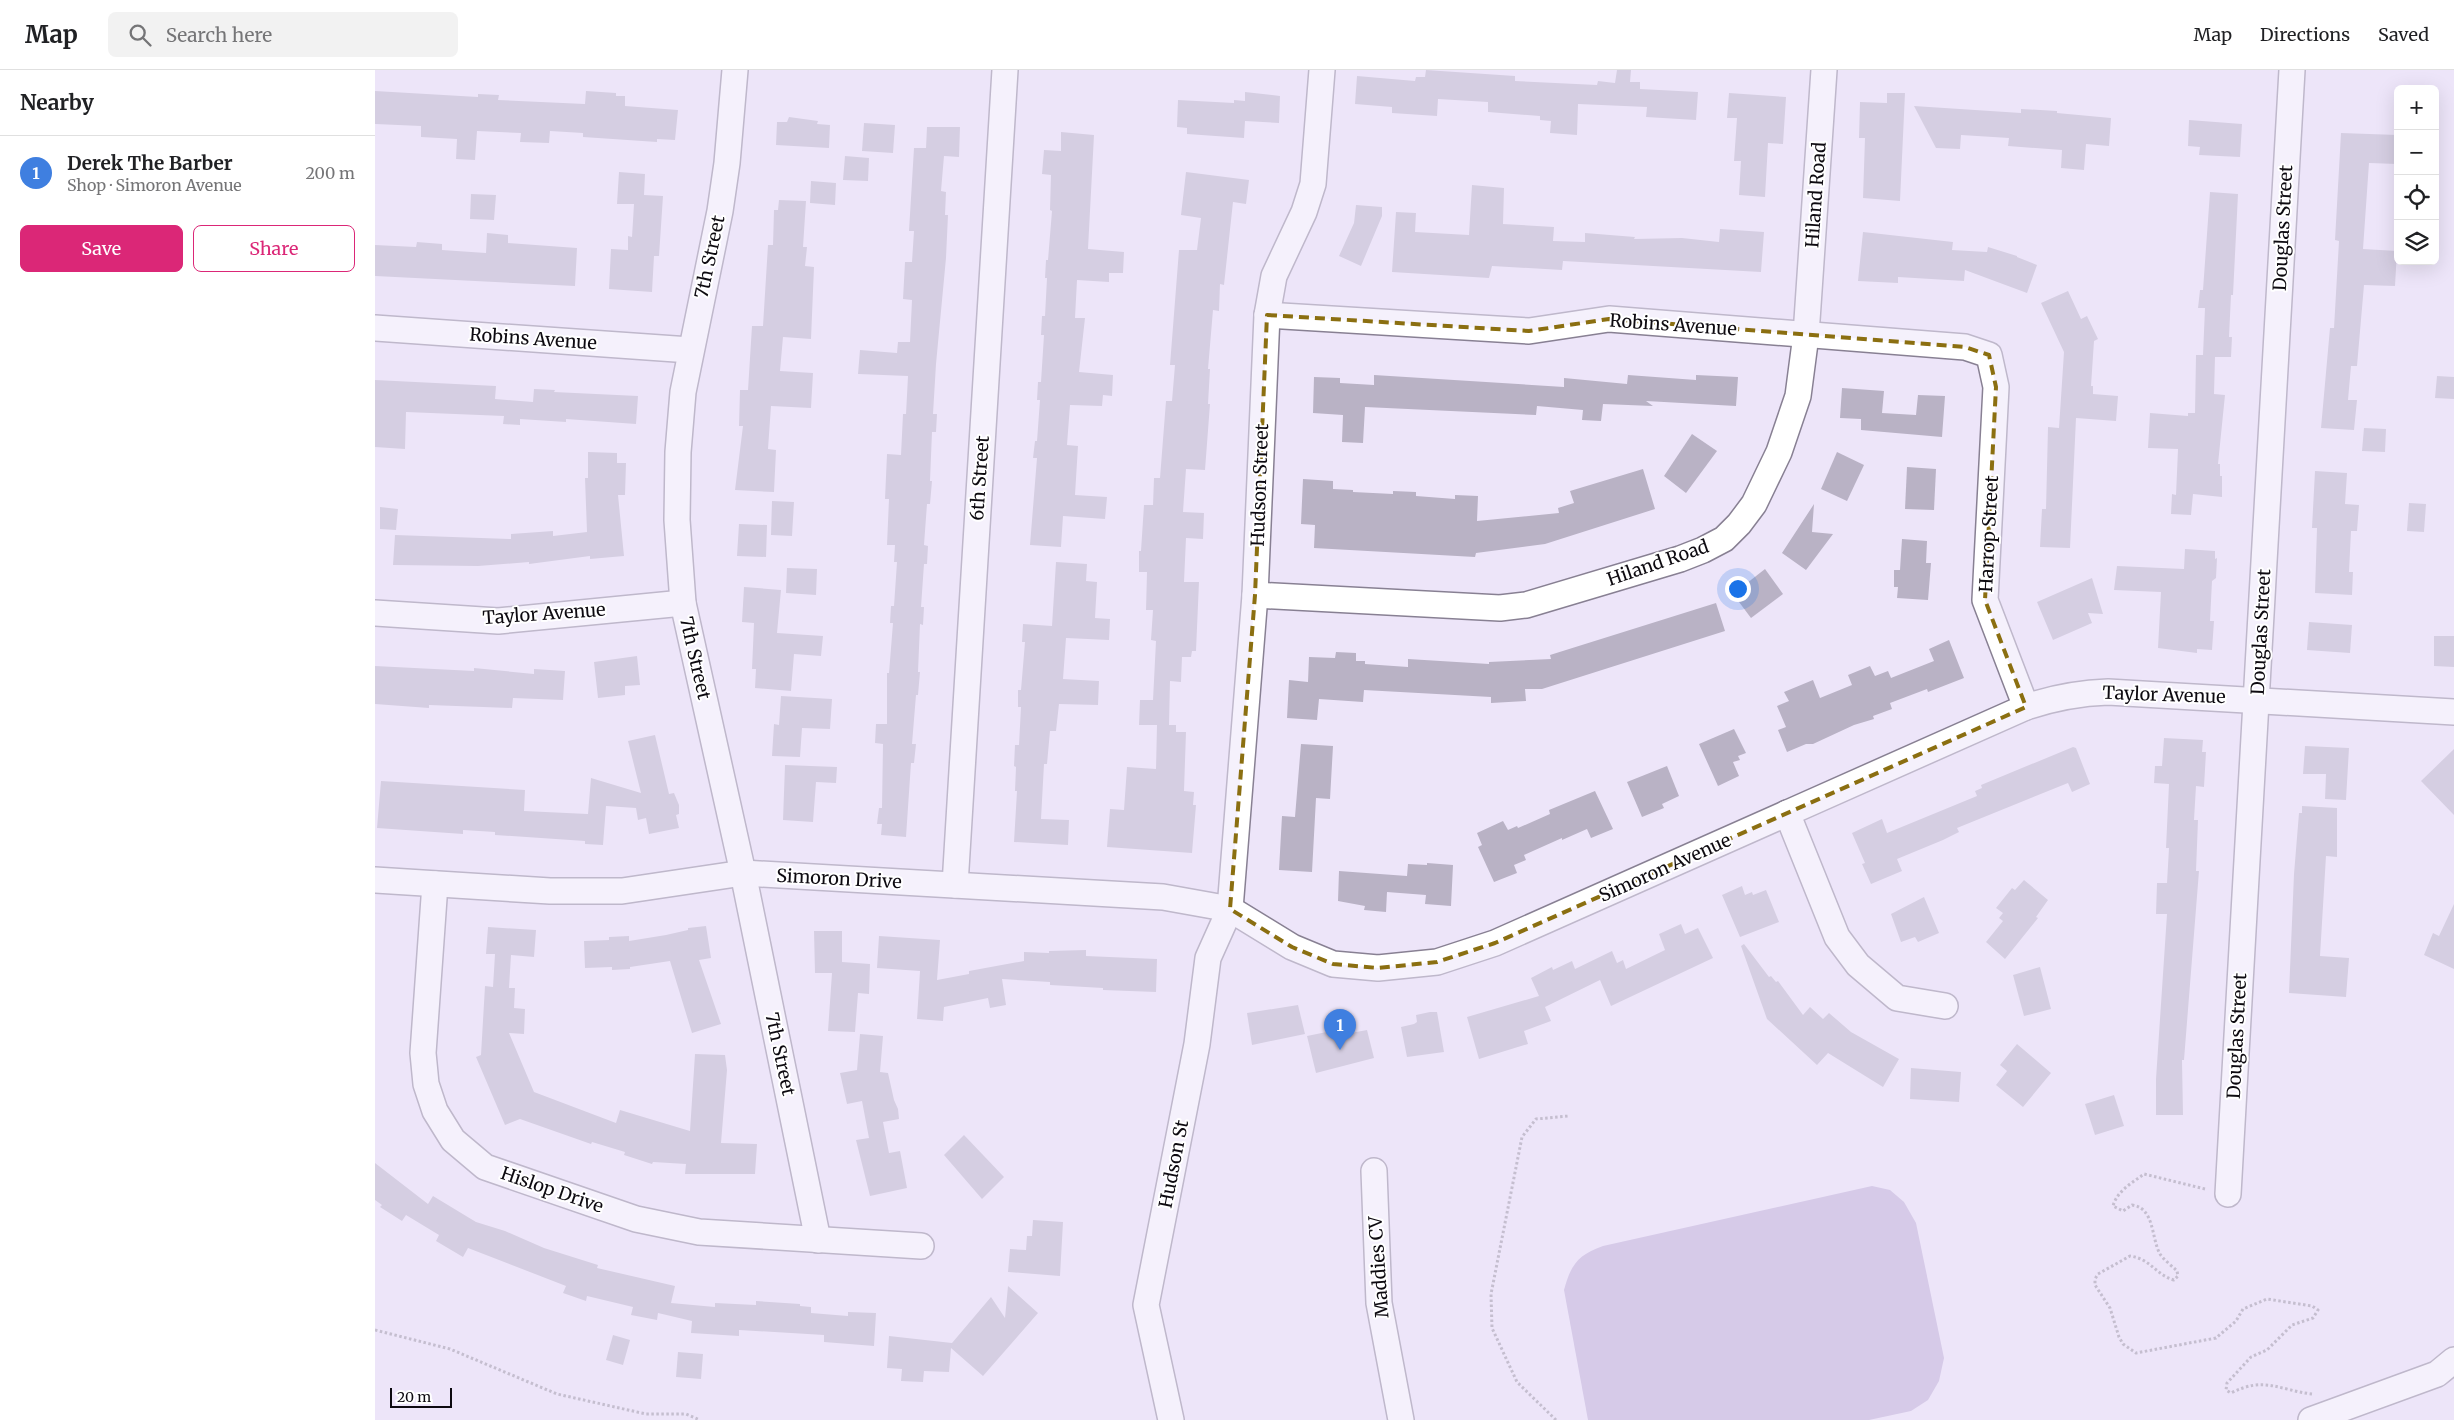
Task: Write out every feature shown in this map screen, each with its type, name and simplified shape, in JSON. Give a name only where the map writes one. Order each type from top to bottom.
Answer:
[{"type":"street","name":"7th Street","points":[[735,70],[727,163],[720,211],[690,350],[683,392],[678,452],[677,520],[683,603],[743,873],[818,1240]]},
{"type":"street","name":"6th Street","points":[[955,885],[1005,70]]},
{"type":"street","name":"Hudson Street","points":[[1230,909],[1255,595],[1267,315],[1274,276],[1304,212],[1313,184],[1322,70]]},
{"type":"street","name":"Hiland Road","points":[[1255,595],[1500,608],[1526,605],[1680,559],[1724,539],[1739,524],[1754,504],[1779,452],[1797,396],[1806,334],[1824,70]]},
{"type":"street","name":"Douglas Street","points":[[2228,1194],[2292,70]]},
{"type":"street","name":"Robins Avenue","points":[[1267,315],[1529,332],[1609,319],[1965,347],[1989,355]]},
{"type":"street","name":"Robins Avenue","points":[[375,328],[690,350]]},
{"type":"street","name":"Harrop Street","points":[[1989,355],[1996,387],[1985,600],[2026,707]]},
{"type":"street","name":"Taylor Avenue","points":[[375,613],[498,621],[683,603]]},
{"type":"street","name":"Taylor Avenue","points":[[2026,707],[2050,699],[2081,693],[2108,692],[2454,712]]},
{"type":"street","name":"Simoron Avenue","points":[[1292,947],[1333,964],[1378,968],[1437,962],[1495,943],[2026,707]]},
{"type":"street","points":[[1787,814],[1837,938],[1858,965],[1897,998],[1945,1006]]},
{"type":"street","name":"Simoron Drive","points":[[375,880],[550,891],[621,891],[743,873],[1163,897],[1230,909],[1292,947]]},
{"type":"street","name":"Hislop Drive","points":[[435,884],[423,1053],[426,1084],[435,1111],[453,1140],[485,1167],[636,1219],[699,1232],[921,1246]]},
{"type":"street","name":"Hudson St","points":[[1171,1420],[1146,1305],[1197,1044],[1208,958],[1230,909]]},
{"type":"street","name":"Maddies CV","points":[[1374,1171],[1379,1303],[1401,1420]]},
{"type":"street","points":[[2311,1420],[2437,1374],[2454,1360]]},
{"type":"path","points":[[1555,1420],[1517,1382],[1492,1328],[1491,1294],[1522,1137],[1536,1119],[1569,1116]]},
{"type":"path","points":[[2228,1194],[2144,1174],[2125,1187],[2115,1199],[2113,1206],[2123,1211],[2132,1205],[2139,1206],[2148,1214],[2161,1254],[2177,1271],[2178,1276],[2174,1280],[2167,1278],[2148,1261],[2130,1256],[2098,1274],[2095,1285],[2110,1308],[2119,1338],[2123,1344],[2135,1353],[2216,1338],[2236,1321],[2243,1309],[2267,1300],[2312,1306],[2318,1310],[2313,1318],[2292,1325],[2267,1350],[2251,1358],[2227,1384],[2227,1390],[2231,1393],[2243,1387],[2261,1383],[2311,1395],[2318,1392]]},
{"type":"path","points":[[375,1330],[450,1350],[557,1394],[647,1414],[686,1414],[700,1420]]},
{"type":"highlighted area","points":[[1267,315],[1529,331],[1609,319],[1965,347],[1989,355],[1996,387],[1985,600],[2026,707],[1495,943],[1437,962],[1378,968],[1333,964],[1292,947],[1230,909],[1255,595]]},
{"type":"shaded area","points":[[1872,1186],[1890,1190],[1904,1202],[1916,1223],[1944,1358],[1939,1381],[1928,1400],[1911,1411],[1869,1420],[1588,1420],[1564,1290],[1573,1267],[1582,1257],[1594,1249],[1603,1246]]},
{"type":"building","points":[[1426,70],[1515,76],[1515,81],[1597,85],[1598,81],[1615,83],[1617,70],[1631,70],[1630,82],[1640,82],[1640,89],[1698,92],[1696,120],[1646,117],[1647,107],[1578,104],[1577,135],[1550,133],[1551,121],[1540,120],[1540,116],[1488,112],[1488,102],[1438,99],[1437,116],[1392,113],[1392,107],[1355,104],[1357,76],[1415,81],[1416,77],[1425,77]]},
{"type":"building","points":[[375,91],[478,97],[478,94],[499,95],[498,100],[585,104],[586,91],[616,93],[616,96],[625,96],[625,106],[678,110],[675,140],[657,139],[657,142],[583,137],[583,133],[550,131],[549,143],[520,142],[521,133],[477,131],[475,160],[456,159],[457,139],[421,137],[421,126],[375,124]]},
{"type":"building","points":[[1245,92],[1280,96],[1279,123],[1245,121],[1244,138],[1187,134],[1187,128],[1177,127],[1178,100],[1234,103],[1234,100],[1245,101]]},
{"type":"building","points":[[1729,93],[1786,97],[1783,144],[1768,143],[1765,197],[1739,195],[1741,161],[1734,161],[1737,118],[1727,118]]},
{"type":"building","points":[[1887,93],[1905,93],[1900,201],[1863,198],[1865,138],[1859,138],[1860,102],[1887,103]]},
{"type":"building","points":[[1914,106],[2021,113],[2021,109],[2057,111],[2057,113],[2111,118],[2109,146],[2086,144],[2084,170],[2061,168],[2062,150],[2008,146],[2009,138],[1961,135],[1960,149],[1936,148]]},
{"type":"building","points":[[789,117],[818,121],[817,124],[830,125],[829,148],[776,145],[777,122],[787,122]]},
{"type":"building","points":[[2189,120],[2242,124],[2240,157],[2199,155],[2200,147],[2188,146]]},
{"type":"building","points":[[864,123],[895,125],[893,153],[862,151]]},
{"type":"building","points":[[927,127],[960,127],[959,157],[944,156],[941,191],[946,192],[945,215],[948,215],[946,258],[933,414],[937,414],[936,432],[932,432],[930,481],[932,481],[930,504],[927,504],[924,545],[928,546],[927,564],[924,564],[921,607],[924,607],[923,625],[920,624],[918,672],[920,672],[912,744],[916,744],[914,763],[911,763],[906,837],[881,835],[882,824],[877,824],[879,808],[882,808],[883,744],[875,743],[876,724],[887,724],[887,673],[889,673],[893,623],[890,623],[891,606],[894,606],[897,562],[894,562],[895,545],[887,545],[889,499],[885,499],[887,454],[901,455],[903,414],[906,414],[908,376],[858,374],[860,350],[897,353],[898,342],[910,342],[912,300],[903,299],[905,262],[912,262],[914,231],[909,231],[914,148],[926,148]]},
{"type":"building","points":[[1061,132],[1094,135],[1088,249],[1124,252],[1123,273],[1109,273],[1109,282],[1077,280],[1075,318],[1085,318],[1079,372],[1113,375],[1112,396],[1103,395],[1102,406],[1070,405],[1067,445],[1078,446],[1075,495],[1107,497],[1105,519],[1063,516],[1061,547],[1030,545],[1037,458],[1033,458],[1035,441],[1037,441],[1040,400],[1037,400],[1038,382],[1041,382],[1044,335],[1041,335],[1042,316],[1045,316],[1046,260],[1048,260],[1052,211],[1050,210],[1051,175],[1042,174],[1044,150],[1061,151]]},
{"type":"building","points":[[2341,133],[2394,135],[2394,164],[2369,163],[2363,249],[2394,251],[2394,265],[2396,265],[2395,286],[2364,285],[2357,366],[2351,366],[2348,400],[2357,400],[2354,430],[2321,428],[2330,328],[2334,328],[2339,241],[2335,240]]},
{"type":"building","points":[[845,156],[869,158],[868,181],[843,180]]},
{"type":"building","points":[[619,172],[645,174],[644,195],[663,196],[659,256],[654,256],[652,292],[609,289],[611,249],[628,250],[628,236],[632,237],[634,204],[617,204]]},
{"type":"building","points":[[1186,172],[1249,180],[1246,204],[1233,202],[1224,285],[1220,284],[1219,311],[1213,310],[1208,369],[1210,369],[1208,404],[1210,404],[1205,470],[1186,469],[1183,512],[1204,513],[1203,539],[1186,538],[1184,582],[1199,582],[1196,651],[1192,651],[1191,657],[1182,657],[1181,682],[1170,681],[1169,725],[1176,725],[1176,732],[1186,732],[1184,791],[1194,792],[1193,805],[1196,805],[1192,853],[1107,847],[1110,809],[1124,810],[1127,767],[1156,769],[1157,725],[1139,725],[1140,700],[1153,700],[1156,641],[1151,640],[1153,610],[1146,610],[1147,572],[1139,572],[1139,551],[1141,551],[1144,505],[1153,505],[1154,478],[1160,478],[1166,401],[1172,401],[1175,365],[1170,365],[1179,250],[1197,250],[1201,218],[1181,215]]},
{"type":"building","points":[[811,181],[836,183],[835,205],[810,203]]},
{"type":"building","points":[[1472,185],[1504,188],[1503,224],[1554,227],[1553,241],[1585,242],[1585,233],[1635,237],[1634,239],[1682,238],[1719,242],[1720,229],[1764,232],[1761,272],[1563,261],[1562,270],[1492,266],[1489,278],[1392,272],[1396,212],[1416,213],[1415,232],[1469,235]]},
{"type":"building","points":[[2210,192],[2238,194],[2229,337],[2232,337],[2231,357],[2215,357],[2214,394],[2225,395],[2218,464],[2220,464],[2220,476],[2222,476],[2222,497],[2193,494],[2191,515],[2171,514],[2172,494],[2176,495],[2178,449],[2148,448],[2150,413],[2188,416],[2188,413],[2195,413],[2196,355],[2203,355],[2205,308],[2198,308],[2200,290],[2203,290]]},
{"type":"building","points":[[471,194],[496,195],[494,220],[470,219]]},
{"type":"building","points":[[779,200],[806,201],[803,247],[807,247],[805,266],[814,267],[811,339],[783,337],[780,371],[813,373],[811,408],[771,406],[768,449],[776,450],[774,492],[735,490],[743,426],[739,426],[740,390],[748,390],[752,326],[763,326],[768,245],[773,245],[774,210],[778,210]]},
{"type":"building","points":[[1356,205],[1382,207],[1382,216],[1361,266],[1339,256],[1354,223]]},
{"type":"building","points":[[1863,232],[1953,242],[1952,250],[1987,252],[1988,247],[2017,256],[2037,265],[2027,293],[1965,270],[1964,281],[1898,277],[1898,283],[1858,281]]},
{"type":"building","points":[[487,233],[508,235],[508,243],[577,248],[575,286],[375,276],[375,245],[416,247],[417,242],[442,244],[442,250],[486,253]]},
{"type":"building","points":[[2068,291],[2081,319],[2087,316],[2098,339],[2094,341],[2091,386],[2093,386],[2093,394],[2118,396],[2116,421],[2076,418],[2070,548],[2040,547],[2042,509],[2046,509],[2048,427],[2059,428],[2064,352],[2041,303]]},
{"type":"building","points":[[1374,375],[1564,387],[1564,378],[1627,384],[1628,375],[1696,380],[1696,375],[1738,377],[1736,406],[1646,401],[1653,406],[1603,404],[1601,421],[1582,420],[1583,410],[1537,406],[1536,415],[1365,407],[1363,443],[1342,442],[1343,415],[1313,413],[1314,377],[1340,378],[1340,383],[1374,385]]},
{"type":"building","points":[[2437,376],[2454,377],[2454,399],[2435,398]]},
{"type":"building","points":[[375,380],[496,386],[495,399],[533,402],[534,389],[555,390],[554,392],[638,396],[636,424],[566,419],[566,422],[520,419],[520,425],[503,424],[504,416],[406,412],[405,449],[375,447]]},
{"type":"building","points":[[1842,388],[1884,391],[1882,413],[1916,415],[1918,395],[1945,396],[1942,437],[1861,430],[1861,419],[1840,418]]},
{"type":"building","points":[[2364,428],[2386,429],[2385,452],[2362,451]]},
{"type":"building","points":[[1692,434],[1717,451],[1686,493],[1664,476]]},
{"type":"building","points":[[588,452],[617,453],[617,463],[626,463],[625,495],[618,495],[624,556],[590,559],[590,556],[529,564],[529,562],[478,566],[393,565],[395,535],[511,539],[511,534],[553,531],[553,536],[587,532],[585,478],[588,478]]},
{"type":"building","points":[[1837,452],[1864,465],[1847,501],[1821,489]]},
{"type":"building","points":[[1907,467],[1936,469],[1934,510],[1905,509]]},
{"type":"building","points":[[1643,469],[1655,509],[1545,544],[1476,553],[1475,557],[1314,548],[1315,525],[1301,524],[1303,479],[1333,481],[1333,489],[1353,490],[1353,492],[1393,494],[1393,491],[1416,492],[1416,496],[1455,499],[1455,495],[1478,496],[1477,521],[1559,513],[1558,508],[1574,503],[1570,491]]},
{"type":"building","points":[[2315,471],[2347,473],[2345,504],[2359,505],[2357,531],[2351,531],[2349,572],[2353,572],[2352,595],[2315,593],[2317,528],[2312,528]]},
{"type":"building","points":[[772,501],[794,502],[792,536],[771,535]]},
{"type":"building","points":[[2409,503],[2426,504],[2424,532],[2407,531]]},
{"type":"building","points":[[1814,504],[1812,532],[1833,534],[1806,570],[1782,553]]},
{"type":"building","points":[[380,507],[398,509],[396,530],[380,529]]},
{"type":"building","points":[[739,524],[767,525],[766,557],[737,556]]},
{"type":"building","points":[[1902,539],[1927,541],[1926,563],[1931,563],[1928,600],[1897,598],[1898,587],[1894,587],[1894,570],[1900,570]]},
{"type":"building","points":[[2185,549],[2215,551],[2215,559],[2217,558],[2216,578],[2212,581],[2210,621],[2214,621],[2212,650],[2197,649],[2197,653],[2158,648],[2161,592],[2114,590],[2117,566],[2184,569]]},
{"type":"building","points":[[1056,562],[1087,564],[1086,581],[1097,582],[1095,618],[1110,619],[1109,640],[1066,638],[1063,679],[1099,681],[1098,705],[1059,704],[1056,731],[1050,731],[1047,764],[1044,764],[1041,819],[1069,820],[1068,845],[1014,842],[1017,791],[1015,791],[1016,767],[1014,766],[1015,745],[1019,745],[1021,707],[1018,707],[1018,690],[1021,690],[1025,642],[1022,642],[1023,624],[1052,626]]},
{"type":"building","points":[[787,568],[817,569],[816,595],[786,593]]},
{"type":"building","points":[[1765,569],[1783,594],[1751,618],[1733,594]]},
{"type":"building","points":[[2092,578],[2103,614],[2088,613],[2092,623],[2053,640],[2037,602]]},
{"type":"building","points":[[744,587],[781,590],[777,633],[823,636],[821,656],[794,654],[791,691],[755,688],[756,669],[752,669],[754,623],[742,622]]},
{"type":"building","points":[[1716,603],[1725,631],[1542,689],[1525,689],[1526,701],[1491,703],[1491,697],[1364,690],[1363,702],[1319,699],[1317,720],[1287,718],[1289,680],[1308,682],[1309,657],[1335,658],[1336,652],[1356,653],[1356,661],[1365,661],[1365,664],[1408,667],[1408,659],[1489,664],[1489,662],[1551,659],[1550,655]]},
{"type":"building","points":[[2309,622],[2352,625],[2350,653],[2307,650]]},
{"type":"building","points":[[2434,636],[2454,636],[2454,667],[2434,666]]},
{"type":"building","points":[[1949,640],[1964,678],[1928,692],[1927,689],[1890,703],[1892,709],[1873,716],[1874,719],[1854,725],[1813,744],[1806,744],[1787,752],[1778,730],[1786,727],[1777,706],[1789,701],[1784,692],[1813,680],[1820,698],[1852,685],[1848,675],[1870,666],[1875,676],[1888,671],[1891,678],[1934,661],[1929,649]]},
{"type":"building","points":[[637,656],[640,685],[625,686],[625,695],[598,698],[594,662]]},
{"type":"building","points":[[375,666],[474,671],[474,668],[534,674],[534,669],[565,671],[563,700],[513,698],[512,708],[429,705],[429,708],[375,704]]},
{"type":"building","points":[[781,696],[832,699],[830,729],[802,728],[800,757],[772,756],[774,724],[779,725]]},
{"type":"building","points":[[1734,729],[1746,753],[1738,756],[1740,760],[1733,762],[1739,776],[1718,786],[1699,744]]},
{"type":"building","points":[[655,735],[669,794],[674,793],[679,805],[679,814],[676,815],[679,828],[649,834],[646,818],[638,820],[636,808],[606,806],[603,845],[585,844],[585,841],[495,835],[495,832],[463,830],[463,834],[377,828],[381,781],[525,790],[524,811],[588,814],[591,778],[641,793],[628,741]]},
{"type":"building","points":[[2164,738],[2203,740],[2202,752],[2206,752],[2204,787],[2196,786],[2194,820],[2198,820],[2196,871],[2199,871],[2184,1060],[2182,1060],[2183,1115],[2156,1115],[2156,1079],[2167,914],[2156,914],[2157,883],[2167,883],[2169,848],[2166,848],[2169,784],[2154,783],[2155,766],[2162,766]]},
{"type":"building","points":[[1301,744],[1333,746],[1330,799],[1316,798],[1312,872],[1279,870],[1282,816],[1295,817]]},
{"type":"building","points":[[2305,746],[2349,748],[2346,800],[2325,799],[2326,774],[2303,774]]},
{"type":"building","points":[[2073,747],[2076,748],[2090,784],[2072,792],[2068,783],[1957,828],[1959,832],[1897,859],[1902,871],[1871,884],[1862,864],[1865,863],[1852,833],[1882,819],[1887,833],[1977,796],[1975,791],[1982,788],[1981,785]]},
{"type":"building","points":[[2454,749],[2454,815],[2421,781]]},
{"type":"building","points":[[785,765],[837,767],[836,783],[816,782],[813,822],[783,820]]},
{"type":"building","points":[[1667,766],[1679,796],[1662,804],[1664,808],[1642,817],[1627,782]]},
{"type":"building","points":[[1595,791],[1613,829],[1591,838],[1587,829],[1562,840],[1562,838],[1524,855],[1526,860],[1514,865],[1517,873],[1494,882],[1478,847],[1482,845],[1477,833],[1503,821],[1508,830],[1517,826],[1518,828],[1550,814],[1549,810]]},
{"type":"building","points":[[2302,806],[2337,808],[2337,857],[2326,856],[2320,956],[2349,958],[2346,997],[2289,993],[2294,874],[2299,813],[2302,813]]},
{"type":"building","points":[[1427,863],[1453,865],[1451,906],[1425,904],[1426,895],[1387,892],[1386,912],[1364,910],[1365,906],[1338,901],[1339,871],[1407,876],[1408,864],[1427,865]]},
{"type":"building","points":[[2024,880],[2048,900],[2036,917],[2038,918],[2005,959],[1986,942],[2003,921],[1999,918],[2003,913],[1996,908],[2012,888],[2015,890]]},
{"type":"building","points":[[1742,886],[1745,895],[1752,892],[1753,895],[1766,890],[1779,922],[1740,937],[1722,895]]},
{"type":"building","points":[[1924,897],[1939,933],[1918,942],[1915,937],[1901,942],[1891,914]]},
{"type":"building","points":[[2454,904],[2454,969],[2424,955],[2433,933],[2439,936]]},
{"type":"building","points":[[1681,924],[1685,934],[1698,928],[1713,958],[1611,1006],[1600,980],[1545,1007],[1551,1021],[1524,1031],[1528,1044],[1479,1059],[1467,1017],[1539,996],[1531,978],[1552,967],[1553,970],[1572,961],[1575,969],[1612,951],[1617,963],[1623,960],[1626,969],[1665,950],[1659,934]]},
{"type":"building","points":[[706,926],[711,958],[699,960],[721,1024],[692,1033],[670,961],[630,967],[630,969],[612,970],[612,967],[585,968],[584,941],[609,940],[609,937],[629,936],[629,941]]},
{"type":"building","points":[[488,927],[536,930],[534,957],[511,955],[509,988],[515,988],[514,1008],[525,1009],[524,1034],[509,1033],[534,1092],[616,1123],[620,1110],[690,1131],[695,1054],[725,1055],[727,1070],[721,1143],[757,1144],[755,1174],[685,1174],[686,1164],[653,1162],[652,1164],[624,1155],[625,1152],[592,1142],[591,1144],[520,1119],[505,1125],[476,1057],[481,1055],[485,986],[493,987],[495,954],[486,954]]},
{"type":"building","points":[[814,931],[842,931],[842,962],[870,964],[869,994],[858,993],[855,1032],[828,1031],[832,973],[815,973]]},
{"type":"building","points":[[879,936],[940,940],[937,980],[969,974],[969,971],[1024,961],[1024,952],[1049,953],[1049,951],[1086,950],[1086,956],[1157,959],[1156,992],[1103,990],[1103,988],[1050,985],[1050,982],[1002,979],[1006,1005],[990,1008],[988,998],[944,1007],[943,1021],[917,1019],[920,971],[877,968]]},
{"type":"building","points":[[1744,944],[1769,977],[1771,976],[1776,982],[1778,981],[1803,1015],[1810,1007],[1823,1019],[1829,1013],[1851,1032],[1899,1059],[1883,1087],[1828,1053],[1817,1065],[1767,1019],[1741,946]]},
{"type":"building","points":[[2040,967],[2051,1009],[2024,1016],[2013,975]]},
{"type":"building","points":[[1298,1005],[1305,1034],[1252,1045],[1247,1013]]},
{"type":"building","points":[[1437,1012],[1444,1052],[1407,1057],[1401,1027],[1417,1022],[1416,1015]]},
{"type":"building","points":[[1351,1027],[1351,1033],[1367,1030],[1374,1058],[1316,1073],[1307,1036]]},
{"type":"building","points":[[860,1034],[883,1036],[880,1072],[888,1073],[899,1119],[883,1122],[889,1153],[900,1151],[907,1188],[870,1196],[856,1140],[869,1138],[862,1101],[847,1104],[840,1073],[857,1070]]},
{"type":"building","points":[[2017,1044],[2051,1073],[2023,1107],[1996,1085],[2007,1071],[2000,1065]]},
{"type":"building","points":[[1911,1068],[1961,1072],[1959,1102],[1910,1099]]},
{"type":"building","points":[[2114,1095],[2124,1126],[2095,1135],[2085,1104]]},
{"type":"building","points":[[964,1135],[1004,1177],[982,1199],[944,1155]]},
{"type":"building","points":[[375,1163],[428,1204],[433,1196],[476,1222],[505,1231],[544,1248],[598,1265],[597,1268],[675,1286],[671,1303],[715,1307],[715,1303],[756,1305],[756,1301],[800,1304],[800,1306],[811,1307],[811,1313],[848,1316],[848,1312],[876,1313],[874,1346],[824,1342],[824,1335],[739,1330],[739,1336],[691,1333],[692,1321],[658,1313],[657,1320],[631,1315],[633,1307],[587,1296],[586,1301],[563,1293],[566,1286],[468,1248],[463,1257],[436,1241],[439,1235],[406,1215],[402,1221],[380,1207],[382,1205],[375,1200]]},
{"type":"building","points":[[1033,1220],[1063,1222],[1060,1276],[1008,1272],[1010,1249],[1026,1250],[1027,1236],[1032,1236]]},
{"type":"building","points":[[1008,1286],[1038,1313],[983,1376],[951,1348],[949,1372],[924,1371],[923,1382],[901,1381],[902,1369],[887,1368],[889,1336],[952,1343],[991,1297],[1005,1318]]},
{"type":"building","points":[[613,1335],[630,1340],[623,1365],[606,1360]]},
{"type":"building","points":[[678,1352],[703,1354],[701,1379],[676,1377]]},
{"type":"place","name":"Derek The Barber","points":[[1340,1050]]}]
